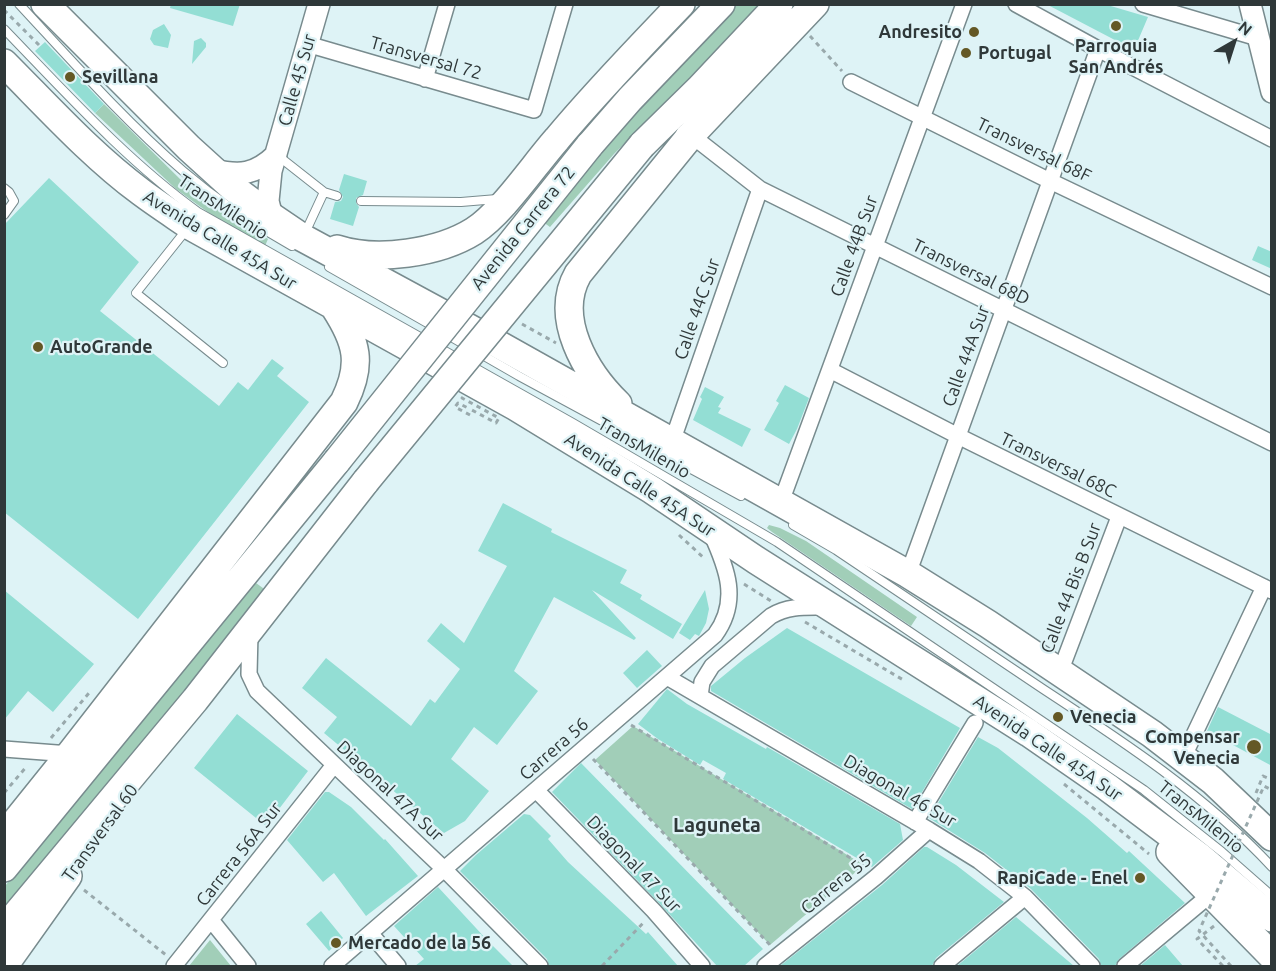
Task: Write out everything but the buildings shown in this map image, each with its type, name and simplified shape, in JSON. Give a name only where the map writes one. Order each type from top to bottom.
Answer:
[{"type":"highway","points":[[45,4],[232,188],[272,217],[302,245],[481,334],[672,442],[784,511],[908,574],[1152,734],[1213,781],[1272,837]]},
{"type":"highway","points":[[302,245],[387,254],[423,250],[453,242],[476,230],[510,195],[584,107],[681,4]]},
{"type":"highway","name":"Avenida Carrera 72","points":[[199,630],[589,146],[630,99],[721,4]]},
{"type":"highway","points":[[641,425],[601,387],[586,363],[571,323],[569,294],[578,274],[691,135],[798,11]]},
{"type":"highway","points":[[699,89],[798,11]]},
{"type":"highway","points":[[651,136],[699,89],[798,11]]},
{"type":"highway","name":"Avenida Calle 45A Sur","points":[[7,69],[121,176],[140,192],[190,226],[545,424],[709,528],[1029,733],[1107,787],[1200,857],[1272,918]]},
{"type":"highway","name":"Transversal 60","points":[[4,929],[195,700],[366,481],[651,136]]},
{"type":"highway","points":[[4,836],[344,402],[353,385],[356,355],[353,341],[335,308]]},
{"type":"highway","points":[[70,754],[199,630]]},
{"type":"highway","points":[[4,868],[199,630]]},
{"type":"highway","name":"Transversal 60","points":[[4,966],[195,700]]},
{"type":"highway","points":[[1107,787],[1209,904],[1272,956]]},
{"type":"street","name":"Calle 45 Sur","points":[[272,217],[268,201],[271,171],[319,4]]},
{"type":"street","points":[[425,79],[447,4]]},
{"type":"street","name":"Transversal 72","points":[[307,44],[534,110],[565,4]]},
{"type":"street","name":"Calle 44B Sur","points":[[784,511],[830,370],[964,4]]},
{"type":"street","points":[[1016,4],[1098,50],[1272,139]]},
{"type":"street","points":[[1143,4],[1258,38]]},
{"type":"street","points":[[1250,4],[1272,92]]},
{"type":"street","name":"Calle 44A Sur","points":[[908,574],[1098,50]]},
{"type":"street","name":"Transversal 68F","points":[[851,82],[1050,181],[1272,287]]},
{"type":"street","name":"Transversal 68D","points":[[651,136],[691,135],[760,189],[1272,443]]},
{"type":"street","points":[[213,170],[233,174],[249,172],[268,163],[276,155]]},
{"type":"street","name":"Calle 44C Sur","points":[[672,442],[760,189]]},
{"type":"street","name":"Transversal 68C","points":[[830,370],[1119,517],[1268,589]]},
{"type":"street","name":"Calle 44 Bis B Sur","points":[[1060,672],[1119,517]]},
{"type":"street","name":"Carrera 56","points":[[332,966],[715,636],[726,617],[729,592],[724,562],[709,528]]},
{"type":"street","points":[[1184,758],[1268,589]]},
{"type":"street","points":[[700,696],[702,682],[712,666],[771,616],[794,607],[829,607]]},
{"type":"street","name":"Diagonal 47A Sur","points":[[250,630],[249,663],[252,683],[264,698],[444,869],[540,966]]},
{"type":"street","name":"Diagonal 46 Sur","points":[[667,677],[979,861],[1025,897],[1092,966]]},
{"type":"street","points":[[915,822],[975,723]]},
{"type":"street","points":[[4,749],[70,754]]},
{"type":"street","name":"Carrera 56A Sur","points":[[175,965],[334,765]]},
{"type":"street","name":"Diagonal 47 Sur","points":[[536,790],[654,911],[702,966]]},
{"type":"street","name":"Carrera 55","points":[[765,966],[876,877],[929,830]]},
{"type":"street","points":[[942,966],[1025,897]]},
{"type":"street","points":[[1125,966],[1209,904]]},
{"type":"street","points":[[211,921],[248,966]]},
{"type":"street","points":[[371,934],[398,966]]},
{"type":"lane","name":"TransMilenio","points":[[19,4],[112,102],[185,172],[261,228],[302,245]]},
{"type":"lane","name":"TransMilenio","points":[[4,29],[122,150],[148,174],[198,212],[573,423],[777,543],[1144,790],[1222,852],[1272,896]]},
{"type":"lane","points":[[276,155],[324,192],[337,196]]},
{"type":"lane","points":[[4,188],[14,201],[4,215]]},
{"type":"lane","points":[[302,245],[324,192]]},
{"type":"lane","points":[[361,201],[477,201],[510,195]]},
{"type":"lane","points":[[190,226],[136,293],[223,363]]},
{"type":"lane","name":"TransMilenio","points":[[322,264],[519,376],[746,498]]},
{"type":"lane","name":"TransMilenio","points":[[784,511],[836,550],[1127,745],[1210,806],[1272,867]]},
{"type":"path","points":[[4,10],[40,46]]},
{"type":"path","points":[[798,11],[851,82]]},
{"type":"path","points":[[462,398],[499,418],[496,423],[458,403],[455,407],[470,415]]},
{"type":"path","points":[[727,574],[905,681]]},
{"type":"path","points":[[4,793],[92,689]]},
{"type":"path","points":[[620,717],[864,866],[876,877]]},
{"type":"path","points":[[584,749],[779,955]]},
{"type":"path","points":[[1256,793],[1263,776],[1272,780]]},
{"type":"path","points":[[1056,778],[1157,861]]},
{"type":"path","points":[[1231,966],[1199,931],[1264,786],[1272,790]]},
{"type":"path","points":[[68,877],[175,965]]},
{"type":"path","points":[[602,966],[654,911]]},
{"type":"path","points":[[1218,923],[1197,939],[1223,966]]},
{"type":"green space","points":[[735,5],[762,5],[614,154],[550,227],[543,222],[637,111]]},
{"type":"green space","points":[[104,104],[180,179],[205,200],[268,239],[265,246],[209,213],[176,189],[95,113]]},
{"type":"green space","points":[[769,525],[806,541],[917,617],[911,626],[772,532],[767,528]]},
{"type":"green space","points":[[256,583],[267,591],[5,923],[5,886]]},
{"type":"green space","points":[[633,726],[864,865],[770,945],[595,760]]},
{"type":"green space","points":[[210,940],[231,966],[189,966]]},
{"type":"place","name":"Parroquia San Andrés","points":[[1116,26]]},
{"type":"place","name":"Andresito","points":[[974,32]]},
{"type":"place","name":"Portugal","points":[[966,53]]},
{"type":"place","name":"Sevillana","points":[[70,77]]},
{"type":"place","name":"AutoGrande","points":[[38,347]]},
{"type":"place","name":"Venecia","points":[[1058,717]]},
{"type":"place","name":"Compensar Venecia","points":[[1254,747]]},
{"type":"place","name":"RapiCade - Enel","points":[[1140,878]]},
{"type":"place","name":"Mercado de la 56","points":[[336,943]]},
{"type":"district","name":"Laguneta","points":[[717,825]]}]
